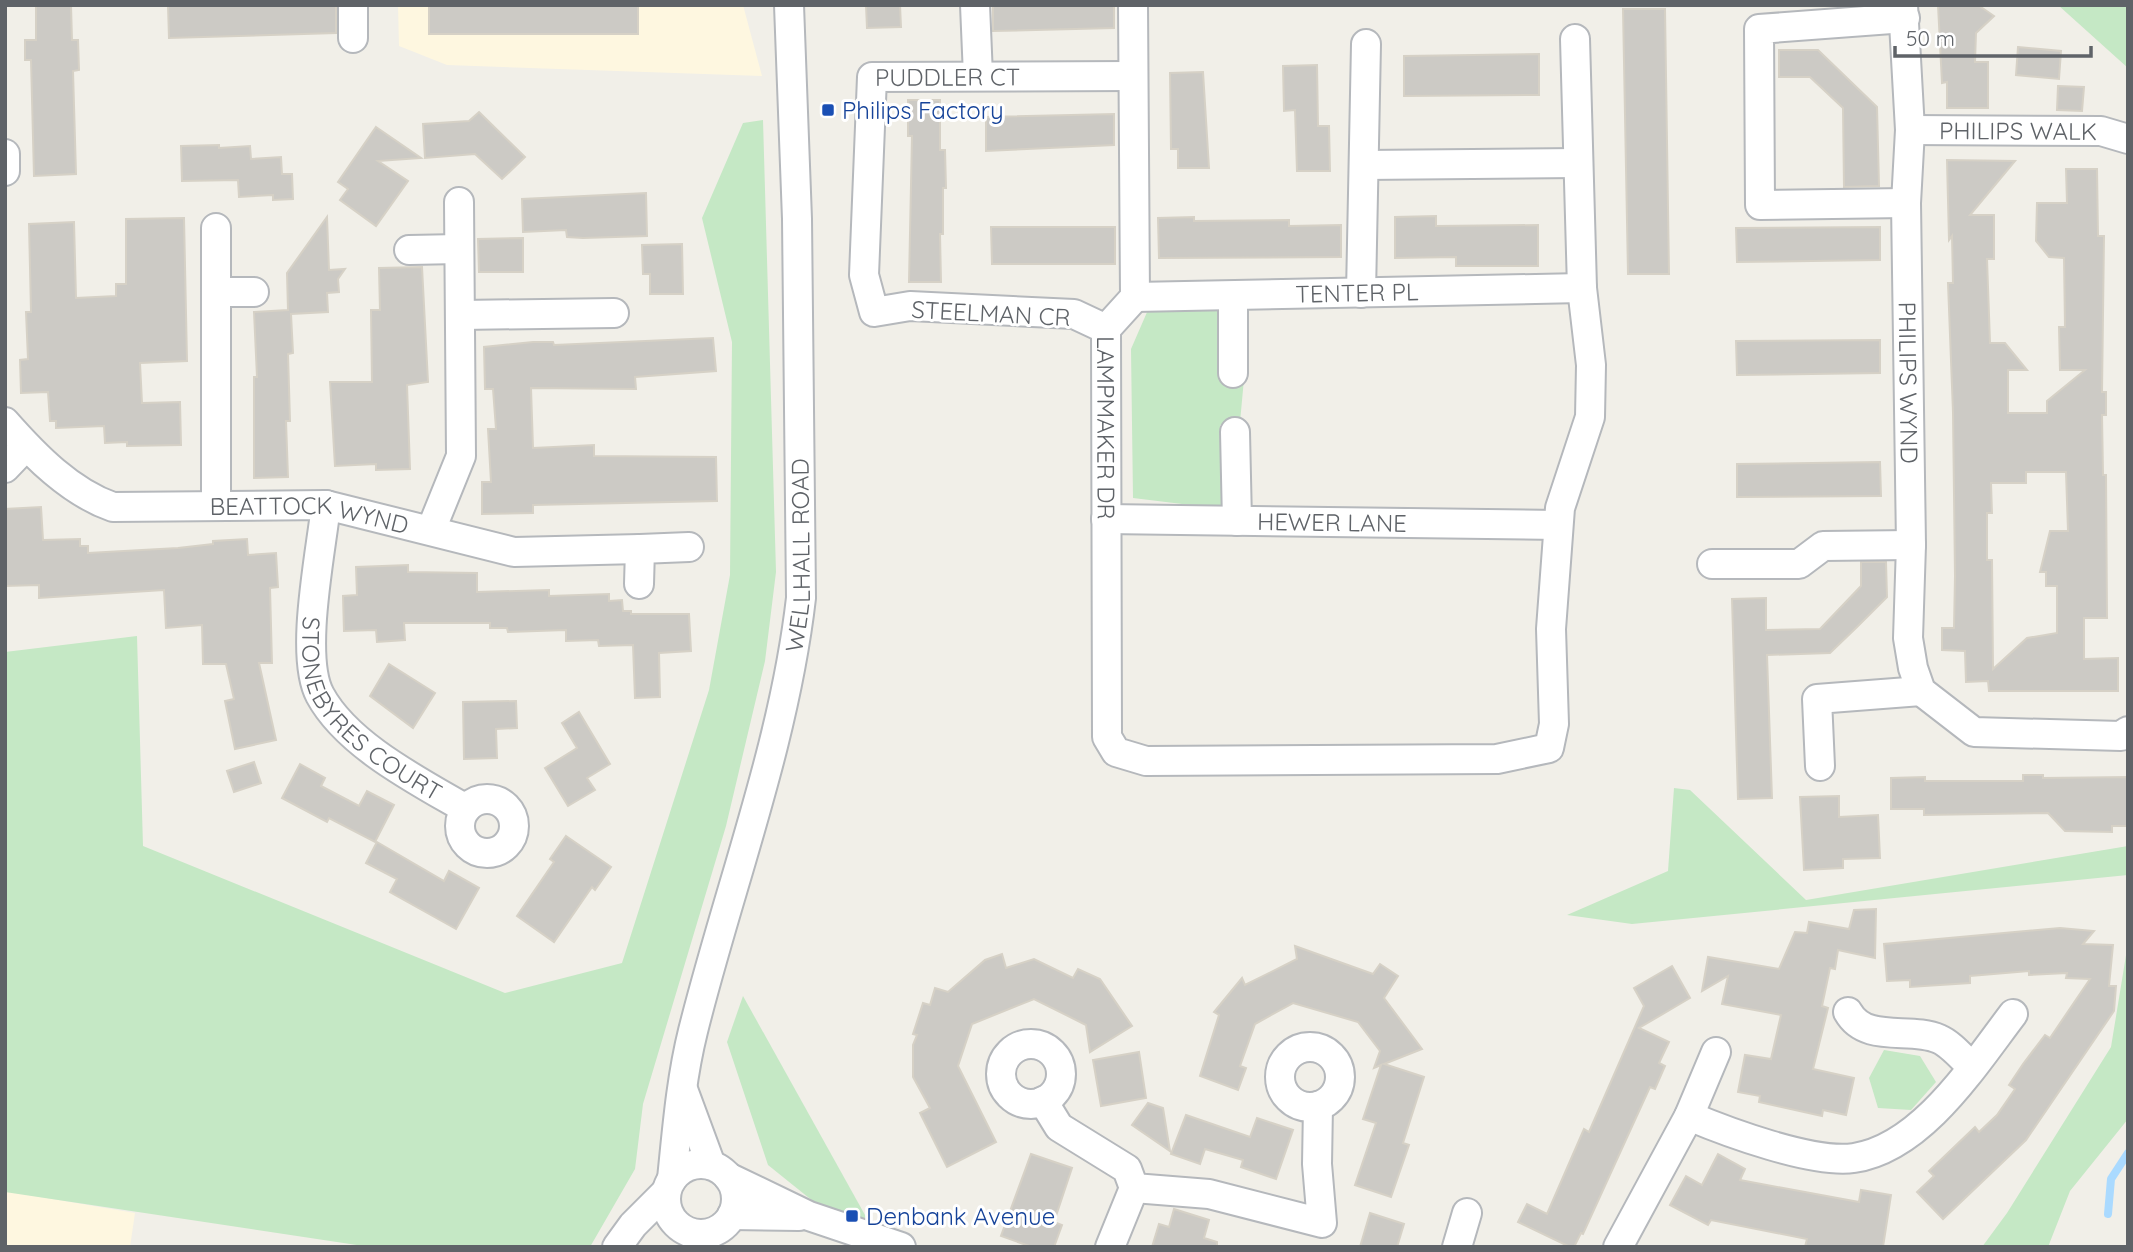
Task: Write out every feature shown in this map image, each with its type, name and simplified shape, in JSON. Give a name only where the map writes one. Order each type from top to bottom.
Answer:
[{"type":"street","points":[[353,5],[353,38]]},
{"type":"street","points":[[975,5],[978,76]]},
{"type":"street","points":[[1133,5],[1135,298]]},
{"type":"street","name":"WELLHALL ROAD","points":[[669,1185],[692,1033],[779,725],[794,659],[801,598],[797,219],[788,6]]},
{"type":"street","points":[[1904,11],[1759,29],[1760,205],[1906,203]]},
{"type":"street","name":"PHILIPS WYND","points":[[1904,11],[1910,130],[1906,203],[1911,545],[1908,638],[1913,668],[1921,691]]},
{"type":"street","points":[[1558,525],[1560,508],[1590,417],[1591,365],[1582,288],[1575,39]]},
{"type":"street","points":[[1361,293],[1366,44]]},
{"type":"street","name":"PUDDLER CT","points":[[874,312],[863,275],[872,77],[1133,76]]},
{"type":"street","name":"PHILIPS WALK","points":[[1910,130],[2101,131],[2128,139]]},
{"type":"street","points":[[5,154],[5,171]]},
{"type":"street","points":[[1364,165],[1578,163]]},
{"type":"street","points":[[431,530],[461,456],[458,202]]},
{"type":"street","points":[[216,228],[216,506]]},
{"type":"street","points":[[408,250],[459,248]]},
{"type":"street","name":"TENTER PL","points":[[1135,298],[1582,288]]},
{"type":"street","points":[[216,292],[254,292]]},
{"type":"street","points":[[1233,296],[1233,373]]},
{"type":"street","name":"LAMPMAKER DR","points":[[1135,298],[1105,329],[1107,737],[1116,752],[1146,761],[1497,759],[1549,748],[1554,724],[1551,629],[1558,525]]},
{"type":"street","name":"STEELMAN CR","points":[[874,312],[910,306],[1074,314],[1105,329]]},
{"type":"street","points":[[461,315],[614,313]]},
{"type":"street","name":"BEATTOCK WYND","points":[[5,422],[26,446],[87,498],[113,507],[326,505],[514,552],[689,547]]},
{"type":"street","points":[[1235,432],[1237,521]]},
{"type":"street","points":[[5,468],[26,446]]},
{"type":"street","name":"STONEBYRES COURT","points":[[326,505],[310,646],[319,693],[340,723],[369,748],[466,809]]},
{"type":"street","name":"HEWER LANE","points":[[1106,519],[1558,525]]},
{"type":"street","points":[[1713,564],[1799,564],[1823,546],[1911,545]]},
{"type":"street","points":[[639,584],[640,549]]},
{"type":"street","points":[[1820,766],[1817,699],[1921,691],[1974,732],[2121,736],[2128,731]]},
{"type":"street","points":[[1848,1012],[1860,1025],[1875,1030],[1939,1039],[1972,1067]]},
{"type":"street","points":[[1689,1116],[1738,1137],[1825,1157],[1853,1158],[1883,1149],[1934,1114],[2013,1014]]},
{"type":"street","points":[[1618,1247],[1689,1116],[1716,1052]]},
{"type":"street","points":[[682,1087],[720,1171],[736,1195],[710,1235]]},
{"type":"street","points":[[1043,1101],[1059,1127],[1127,1169],[1134,1188],[1110,1247]]},
{"type":"street","points":[[1134,1188],[1209,1194],[1325,1235],[1317,1164],[1318,1106]]},
{"type":"street","points":[[617,1247],[682,1169],[696,1164],[720,1171],[809,1216],[901,1247]]},
{"type":"street","points":[[669,1185],[666,1207],[672,1220],[683,1230],[710,1235],[809,1216]]},
{"type":"street","points":[[1457,1247],[1467,1213]]},
{"type":"shaded area","points":[[398,5],[743,5],[762,76],[447,65],[399,46]]},
{"type":"shaded area","points":[[5,1191],[135,1213],[130,1247],[5,1247]]},
{"type":"green space","points":[[2058,5],[2128,5],[2128,68]]},
{"type":"green space","points":[[763,120],[776,572],[765,661],[726,826],[643,1104],[635,1169],[590,1247],[370,1247],[5,1192],[5,652],[137,636],[143,846],[505,993],[622,963],[709,690],[730,575],[732,342],[702,218],[743,123]]},
{"type":"green space","points":[[1220,301],[1244,379],[1240,422],[1220,425],[1223,509],[1133,498],[1131,349],[1151,303]]},
{"type":"green space","points":[[1674,788],[1690,790],[1806,900],[2128,846],[2128,875],[1632,924],[1567,915],[1668,871]]},
{"type":"green space","points":[[2128,943],[2128,1119],[2070,1191],[2048,1247],[1982,1247],[2007,1213],[2111,1047]]},
{"type":"green space","points":[[743,996],[870,1224],[819,1206],[768,1165],[727,1042]]},
{"type":"green space","points":[[1884,1050],[1920,1056],[1936,1082],[1911,1110],[1878,1108],[1869,1078]]},
{"type":"building","points":[[36,5],[71,5],[72,40],[78,40],[79,70],[73,71],[76,174],[34,176],[31,60],[25,60],[25,40],[36,40]]},
{"type":"building","points":[[168,5],[336,5],[336,33],[169,38]]},
{"type":"building","points":[[429,5],[638,5],[638,34],[429,34]]},
{"type":"building","points":[[866,5],[900,5],[901,27],[867,28]]},
{"type":"building","points":[[993,5],[1114,5],[1114,28],[993,31]]},
{"type":"building","points":[[1938,5],[1978,5],[1994,16],[1976,33],[1975,62],[1988,62],[1988,108],[1947,108],[1947,82],[1942,83]]},
{"type":"building","points":[[1623,9],[1665,9],[1669,274],[1628,274]]},
{"type":"building","points":[[2018,47],[2061,51],[2059,79],[2016,75]]},
{"type":"building","points":[[1779,50],[1818,50],[1877,107],[1879,186],[1844,187],[1843,108],[1810,77],[1779,77]]},
{"type":"building","points":[[1539,54],[1539,95],[1404,96],[1404,56]]},
{"type":"building","points":[[1317,65],[1318,126],[1329,126],[1330,171],[1297,171],[1295,110],[1284,111],[1283,66]]},
{"type":"building","points":[[1203,72],[1209,168],[1178,168],[1178,149],[1171,149],[1170,73]]},
{"type":"building","points":[[2058,86],[2084,87],[2082,111],[2057,110]]},
{"type":"building","points":[[908,100],[940,100],[940,150],[945,150],[946,188],[943,188],[943,234],[940,234],[941,282],[909,282],[912,136],[908,136]]},
{"type":"building","points":[[479,112],[525,157],[502,179],[475,154],[425,158],[423,124],[469,121]]},
{"type":"building","points":[[1114,114],[1114,145],[986,151],[986,117]]},
{"type":"building","points":[[376,127],[421,158],[378,161],[408,181],[376,226],[340,200],[348,189],[338,182]]},
{"type":"building","points":[[219,145],[219,148],[250,146],[251,159],[281,157],[282,174],[292,174],[293,199],[273,200],[273,195],[239,197],[238,180],[182,181],[181,146]]},
{"type":"building","points":[[1947,160],[2015,161],[1970,215],[1994,215],[1994,259],[1987,259],[1990,343],[2005,343],[2027,370],[2008,370],[2008,413],[2047,413],[2047,401],[2085,370],[2060,370],[2059,327],[2065,327],[2064,258],[2049,257],[2036,241],[2037,203],[2067,203],[2066,169],[2097,169],[2098,236],[2104,236],[2102,392],[2106,392],[2106,415],[2102,415],[2103,475],[2106,475],[2107,618],[2084,618],[2084,659],[2118,658],[2118,691],[1989,691],[1988,681],[1966,682],[1965,651],[1942,650],[1942,628],[1954,628],[1955,576],[1948,283],[1953,283],[1952,236],[1949,240]],"holes":[[[2026,472],[2066,472],[2068,531],[2050,531],[2040,572],[2046,572],[2046,586],[2057,586],[2057,633],[2027,638],[1993,669],[1992,560],[1987,560],[1987,513],[1992,513],[1991,483],[2026,483]]]},
{"type":"building","points":[[646,193],[647,236],[583,238],[567,237],[566,230],[523,232],[522,199]]},
{"type":"building","points":[[1436,216],[1436,226],[1538,225],[1538,266],[1456,266],[1456,257],[1395,258],[1395,217]]},
{"type":"building","points":[[327,217],[329,270],[345,269],[338,279],[339,292],[327,293],[328,312],[291,314],[293,353],[288,354],[290,421],[286,421],[288,477],[254,478],[254,377],[257,377],[254,312],[288,310],[287,273]]},
{"type":"building","points":[[1194,217],[1194,221],[1289,220],[1289,226],[1341,225],[1341,257],[1159,258],[1158,218]]},
{"type":"building","points":[[184,218],[187,361],[140,363],[142,403],[180,402],[181,445],[127,446],[127,442],[105,443],[104,426],[56,428],[56,421],[50,421],[48,392],[21,393],[20,360],[28,359],[26,312],[31,312],[29,224],[74,222],[76,298],[116,296],[116,284],[126,284],[126,219]]},
{"type":"building","points":[[991,227],[1115,227],[1115,264],[992,264]]},
{"type":"building","points":[[1880,227],[1880,260],[1737,262],[1736,228]]},
{"type":"building","points":[[523,238],[523,272],[479,272],[478,239]]},
{"type":"building","points":[[682,244],[683,294],[650,294],[650,274],[643,274],[642,245]]},
{"type":"building","points":[[422,267],[428,382],[407,385],[410,469],[376,470],[376,464],[335,466],[330,382],[372,382],[371,310],[380,310],[379,268]]},
{"type":"building","points":[[713,338],[716,371],[635,377],[636,389],[531,388],[533,448],[594,445],[594,456],[716,457],[717,501],[533,505],[533,513],[482,514],[482,482],[491,482],[488,429],[496,429],[493,389],[485,389],[484,347],[533,342],[553,342],[554,345]]},
{"type":"building","points":[[1880,340],[1880,373],[1737,375],[1736,341]]},
{"type":"building","points":[[1880,462],[1881,496],[1737,497],[1737,464]]},
{"type":"building","points":[[41,507],[43,540],[80,539],[80,546],[88,546],[88,553],[178,548],[213,544],[213,541],[247,539],[248,555],[276,553],[278,587],[270,588],[272,663],[259,663],[276,740],[235,749],[225,701],[234,699],[226,664],[203,664],[202,625],[166,628],[164,590],[39,598],[39,585],[5,586],[5,509]]},
{"type":"building","points":[[1861,562],[1886,562],[1887,597],[1857,627],[1830,653],[1767,655],[1772,798],[1738,799],[1732,599],[1766,598],[1766,630],[1820,629],[1861,586]]},
{"type":"building","points":[[408,565],[408,572],[477,573],[477,592],[549,590],[549,596],[609,594],[609,601],[622,600],[623,611],[631,611],[631,614],[689,614],[691,651],[659,653],[660,697],[635,698],[633,645],[599,646],[598,640],[566,641],[566,630],[508,632],[507,628],[490,628],[490,623],[404,623],[405,640],[377,642],[376,630],[344,631],[343,596],[357,595],[356,567]]},
{"type":"building","points":[[389,664],[435,693],[413,728],[370,696]]},
{"type":"building","points":[[516,701],[517,728],[496,729],[497,758],[464,759],[463,702]]},
{"type":"building","points":[[579,712],[610,764],[587,778],[595,790],[568,806],[545,768],[577,748],[562,723]]},
{"type":"building","points":[[254,762],[261,783],[234,792],[227,771]]},
{"type":"building","points":[[300,764],[325,778],[321,786],[359,806],[367,791],[394,805],[375,842],[329,818],[327,822],[282,798]]},
{"type":"building","points":[[2023,775],[2043,775],[2043,778],[2128,777],[2128,826],[2112,826],[2112,832],[2065,831],[2048,813],[1924,815],[1924,809],[1891,809],[1891,778],[1925,777],[1925,781],[2023,781]]},
{"type":"building","points":[[1839,796],[1839,817],[1878,815],[1880,858],[1843,859],[1843,868],[1804,870],[1800,797]]},
{"type":"building","points":[[566,836],[611,867],[595,890],[592,887],[554,942],[517,916],[554,862],[550,859]]},
{"type":"building","points":[[377,842],[444,881],[449,871],[479,888],[456,929],[390,892],[397,879],[366,863]]},
{"type":"building","points":[[1876,909],[1875,958],[1838,950],[1835,969],[1830,968],[1822,1006],[1828,1008],[1813,1069],[1854,1078],[1846,1115],[1823,1110],[1822,1116],[1759,1102],[1760,1096],[1738,1092],[1745,1055],[1771,1059],[1781,1015],[1722,1004],[1728,976],[1702,991],[1708,957],[1779,969],[1795,932],[1807,933],[1809,922],[1849,929],[1854,910]]},
{"type":"building","points":[[2060,928],[2094,931],[2083,944],[2113,945],[2109,986],[2116,986],[2114,1011],[2026,1140],[1943,1219],[1917,1192],[1934,1176],[1929,1171],[1975,1127],[1979,1132],[1997,1115],[2015,1089],[2009,1085],[2023,1064],[2045,1035],[2050,1038],[2090,979],[2066,978],[2067,973],[2029,975],[2029,971],[1970,976],[1970,983],[1910,987],[1910,980],[1887,981],[1884,944]]},
{"type":"building","points":[[1295,946],[1373,974],[1380,964],[1398,976],[1384,998],[1422,1049],[1384,1064],[1424,1077],[1403,1143],[1409,1145],[1391,1197],[1355,1185],[1376,1123],[1363,1119],[1381,1065],[1374,1068],[1380,1051],[1358,1022],[1293,1003],[1255,1024],[1240,1066],[1246,1068],[1238,1090],[1200,1076],[1219,1015],[1214,1012],[1242,978],[1245,985],[1297,959]]},
{"type":"building","points":[[1002,954],[1006,968],[1034,959],[1073,978],[1078,969],[1100,979],[1132,1026],[1090,1052],[1086,1025],[1034,999],[972,1024],[958,1066],[996,1142],[947,1167],[920,1113],[930,1108],[913,1077],[913,1045],[917,1035],[913,1034],[923,1003],[930,1005],[935,988],[948,992],[985,960]]},
{"type":"building","points":[[1672,966],[1690,998],[1639,1028],[1669,1042],[1659,1063],[1665,1066],[1655,1089],[1650,1087],[1583,1234],[1581,1233],[1574,1247],[1570,1247],[1518,1222],[1527,1204],[1547,1214],[1584,1129],[1589,1132],[1644,1006],[1634,988]]},
{"type":"building","points":[[1139,1052],[1146,1098],[1101,1106],[1093,1060]]},
{"type":"building","points":[[1148,1103],[1163,1108],[1170,1151],[1132,1125]]},
{"type":"building","points":[[1186,1115],[1250,1137],[1257,1118],[1293,1130],[1276,1179],[1241,1167],[1243,1160],[1205,1149],[1200,1164],[1171,1154]]},
{"type":"building","points":[[1031,1154],[1072,1168],[1054,1222],[1062,1225],[1054,1247],[1032,1247],[1001,1236]]},
{"type":"building","points":[[1718,1154],[1745,1169],[1740,1180],[1859,1202],[1861,1190],[1891,1195],[1883,1247],[1805,1247],[1807,1239],[1711,1220],[1708,1225],[1670,1205],[1686,1176],[1702,1185]]},
{"type":"building","points":[[1174,1209],[1209,1220],[1204,1238],[1217,1242],[1217,1247],[1152,1247],[1159,1224],[1169,1227]]},
{"type":"building","points":[[1370,1213],[1404,1224],[1397,1247],[1360,1247]]},
{"type":"waterway","points":[[2108,1214],[2111,1179],[2128,1153]]},
{"type":"place","name":"Philips Factory","points":[[828,110]]},
{"type":"place","name":"Denbank Avenue","points":[[852,1216]]}]
